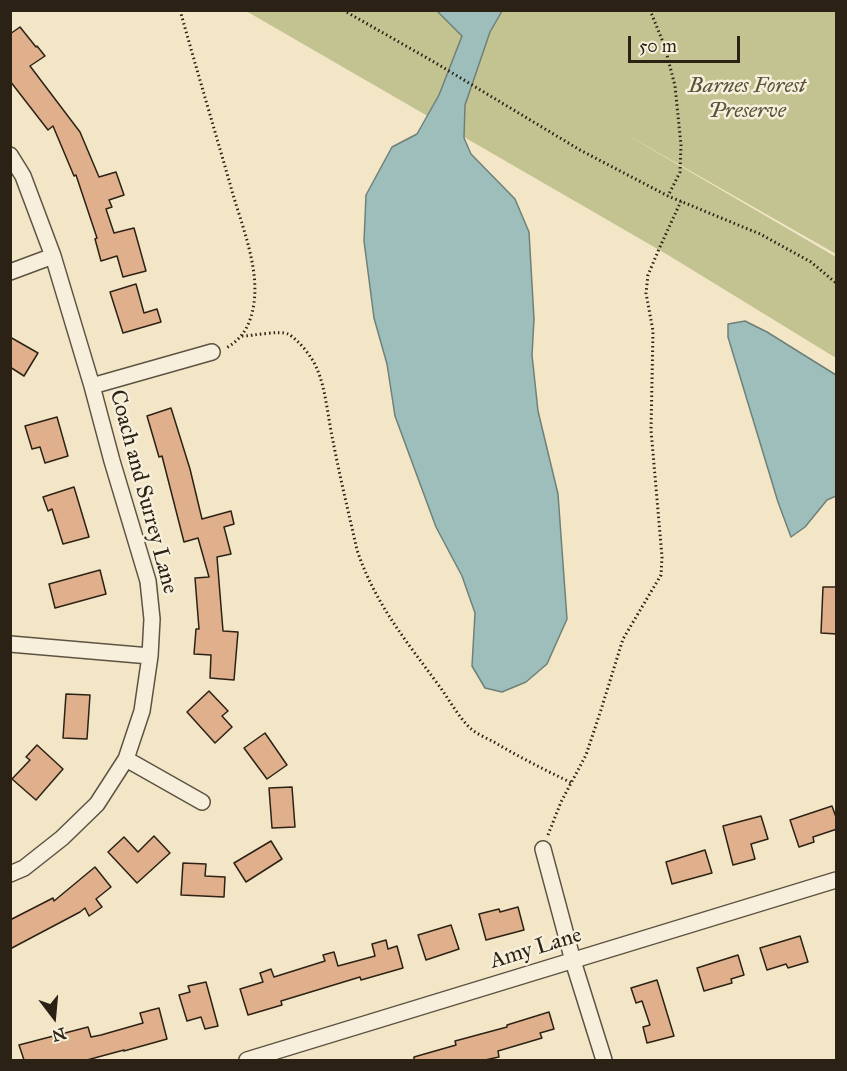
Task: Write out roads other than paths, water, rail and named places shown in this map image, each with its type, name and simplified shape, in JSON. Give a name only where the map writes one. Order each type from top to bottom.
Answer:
[{"type":"street","name":"Coach and Surrey Lane","points":[[10,155],[23,176],[53,256],[148,581],[152,619],[150,656],[142,711],[126,759],[97,804],[62,838],[24,868],[10,874]]},
{"type":"street","points":[[10,272],[53,256]]},
{"type":"street","points":[[92,386],[212,352]]},
{"type":"street","points":[[10,645],[150,656]]},
{"type":"street","points":[[126,759],[202,802]]},
{"type":"street","points":[[543,849],[573,962],[604,1060]]},
{"type":"street","name":"Amy Lane","points":[[247,1060],[837,880]]},
{"type":"water","points":[[437,11],[502,11],[490,32],[465,105],[464,138],[471,154],[515,199],[529,232],[534,319],[532,355],[538,411],[558,494],[567,619],[547,664],[526,682],[502,692],[485,688],[472,666],[475,613],[462,576],[436,527],[395,416],[387,364],[374,318],[364,241],[366,195],[392,147],[417,134],[439,95],[462,36]]},
{"type":"water","points":[[745,321],[836,375],[836,496],[827,500],[805,527],[791,537],[778,502],[728,337],[728,324]]},
{"type":"park label","name":"Barnes Forest Preserve","points":[[747,100]]}]
